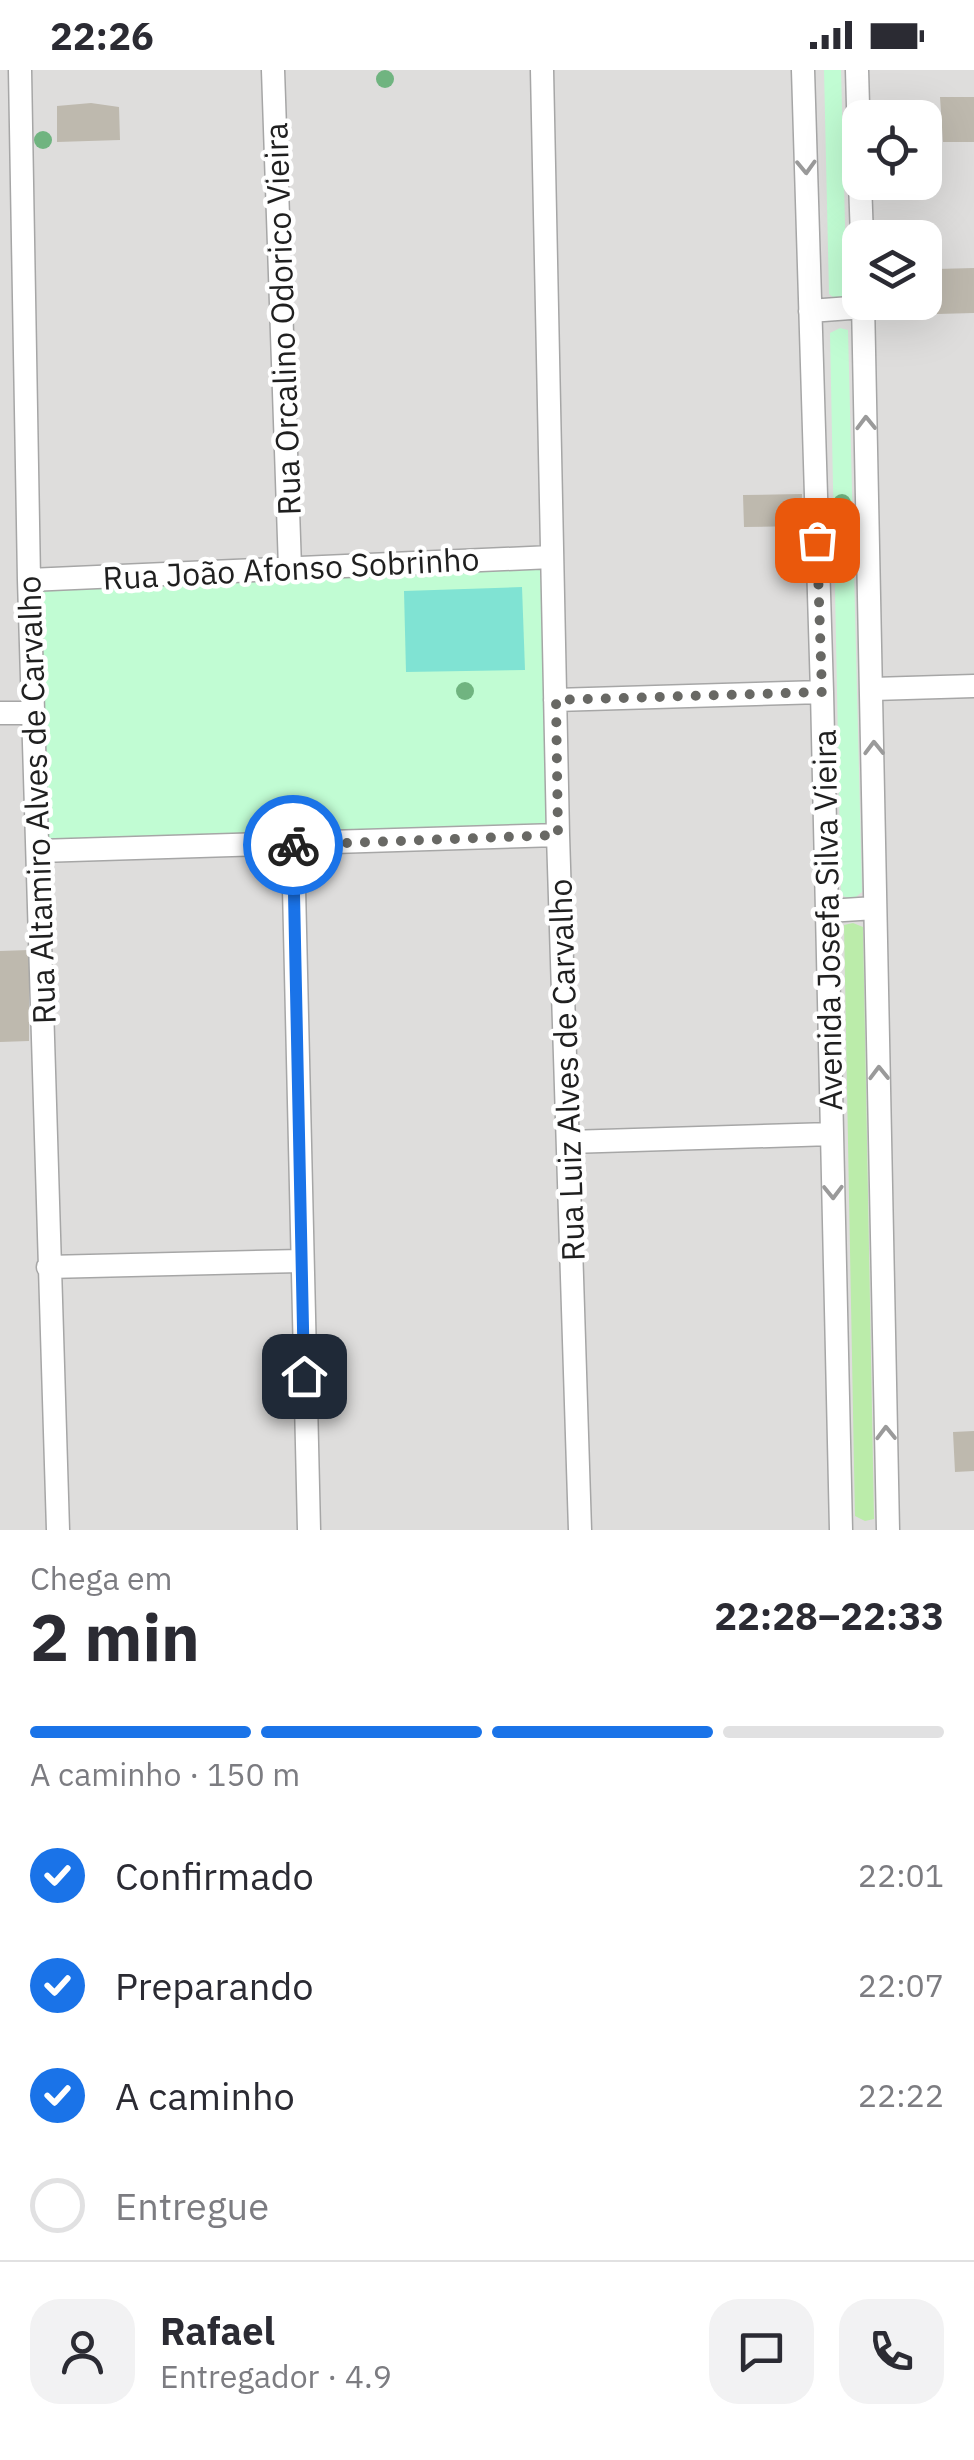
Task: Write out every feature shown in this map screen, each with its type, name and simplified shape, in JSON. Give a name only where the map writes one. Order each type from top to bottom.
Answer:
[{"type":"street","name":"Rua Altamiro Alves de Carvalho","points":[[20,70],[29,580],[58,1530]]},
{"type":"street","name":"Rua Orcalino Odorico Vieira","points":[[274,70],[290,568]]},
{"type":"street","name":"Rua Luiz Alves de Carvalho","points":[[542,70],[558,835],[580,1530]]},
{"type":"street","name":"Avenida Josefa Silva Vieira","points":[[803,70],[828,911],[841,1530]]},
{"type":"street","points":[[857,70],[858,100]]},
{"type":"street","points":[[810,311],[842,307]]},
{"type":"street","name":"Avenida Josefa Silva Vieira","points":[[864,320],[888,1530]]},
{"type":"street","name":"Rua João Afonso Sobrinho","points":[[29,580],[552,556]]},
{"type":"street","points":[[873,689],[974,686]]},
{"type":"street","points":[[556,700],[822,692]]},
{"type":"street","points":[[0,713],[33,712]]},
{"type":"street","points":[[39,851],[558,835]]},
{"type":"street","points":[[293,845],[309,1530]]},
{"type":"street","points":[[828,911],[875,908]]},
{"type":"street","points":[[569,1142],[832,1134]]},
{"type":"street","points":[[48,1267],[300,1261]]},
{"type":"shaded area","points":[[0,70],[974,70],[974,1530],[0,1530]]},
{"type":"shaded area","points":[[522,587],[525,670],[406,672],[404,591]]},
{"type":"green space","points":[[824,70],[841,70],[845,220],[842,300],[829,294]]},
{"type":"green space","points":[[840,328],[848,330],[862,892],[852,900],[841,895],[830,333]]},
{"type":"green space","points":[[543,564],[548,825],[49,840],[40,590]]},
{"type":"green space","points":[[844,925],[863,927],[874,1519],[865,1521],[855,1516]]},
{"type":"building","points":[[940,97],[974,97],[974,142],[943,142]]},
{"type":"building","points":[[91,103],[119,107],[120,140],[57,142],[57,106]]},
{"type":"building","points":[[974,268],[974,313],[942,314],[942,269]]},
{"type":"building","points":[[802,494],[801,526],[744,527],[743,495]]},
{"type":"building","points":[[29,950],[29,1041],[0,1042],[0,951]]},
{"type":"building","points":[[974,1431],[974,1471],[955,1472],[953,1432]]},
{"type":"way so far","points":[[293,845],[558,835],[556,700],[822,692],[817,540]]},
{"type":"route","points":[[293,845],[304,1376]]}]
